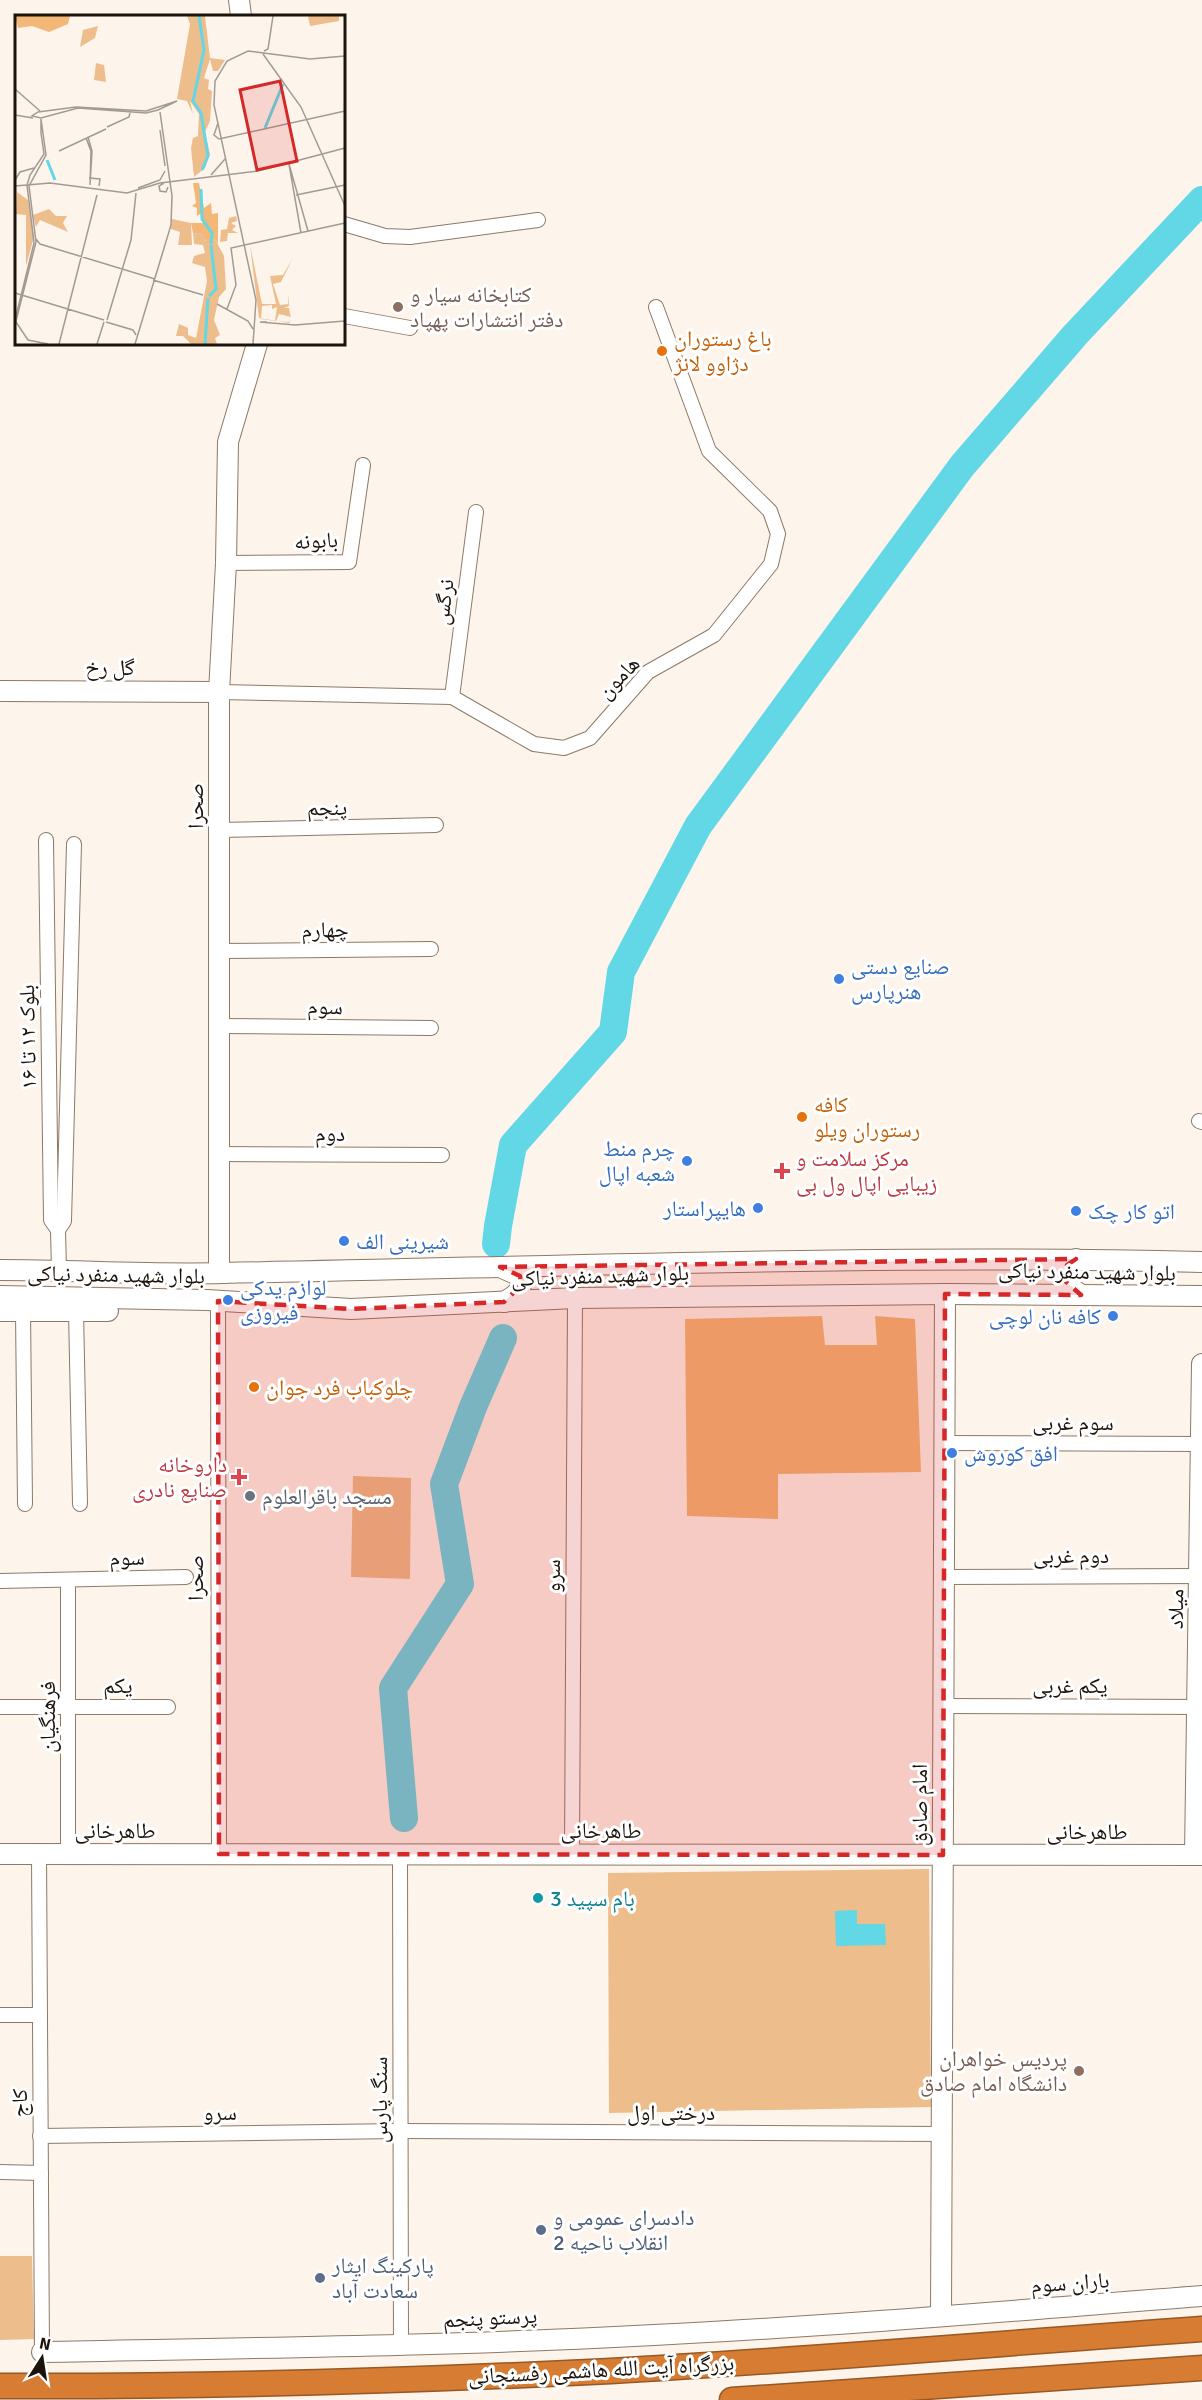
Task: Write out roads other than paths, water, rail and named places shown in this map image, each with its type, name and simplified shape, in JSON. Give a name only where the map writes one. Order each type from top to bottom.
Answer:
[{"type":"highway","name":"بزرگراه آیت الله هاشمی رفسنجانی","points":[[6,2385],[86,2387],[369,2381],[612,2370],[1202,2330]]},
{"type":"highway","name":"بزرگراه آیت الله هاشمی رفسنجانی","points":[[732,2400],[1202,2368]]},
{"type":"street","points":[[239,0],[241,15]]},
{"type":"street","points":[[345,224],[385,236],[410,237],[538,220]]},
{"type":"street","name":"هامون","points":[[219,692],[452,697],[534,744],[564,748],[590,738],[648,672],[714,635],[771,564],[778,534],[770,512],[709,451],[656,308]]},
{"type":"street","points":[[345,316],[410,328]]},
{"type":"street","name":"صحرا","points":[[219,1273],[219,692],[226,562],[228,442],[257,345]]},
{"type":"street","name":"بابونه","points":[[226,562],[349,562],[363,465]]},
{"type":"street","name":"نرگس","points":[[452,697],[476,512]]},
{"type":"street","name":"گل رخ","points":[[0,691],[219,692]]},
{"type":"street","name":"پنجم","points":[[219,830],[436,825]]},
{"type":"street","name":"بلوک ۱۲ تا ۱۶","points":[[46,840],[51,1220],[58,1230]]},
{"type":"street","points":[[59,1270],[58,1230],[64,1221],[74,844]]},
{"type":"street","name":"چهارم","points":[[219,951],[431,949]]},
{"type":"street","name":"سوم","points":[[219,1026],[431,1028]]},
{"type":"street","name":"دوم","points":[[219,1154],[442,1155]]},
{"type":"street","points":[[1076,1259],[1067,1265],[1063,1279],[1081,1295]]},
{"type":"street","name":"بلوار شهید منفرد نیاکی","points":[[0,1270],[219,1273],[1076,1259],[1202,1263]]},
{"type":"street","points":[[500,1267],[518,1275],[521,1285],[518,1293],[504,1302]]},
{"type":"street","name":"بلوار شهید منفرد نیاکی","points":[[0,1296],[212,1300],[351,1309],[575,1298],[945,1294],[1202,1296]]},
{"type":"street","name":"امام صادق","points":[[941,2316],[945,1294]]},
{"type":"street","name":"سرو","points":[[572,1854],[575,1298]]},
{"type":"street","points":[[0,1311],[177,1309],[212,1300]]},
{"type":"street","name":"صحرا","points":[[212,1300],[219,1854]]},
{"type":"street","points":[[24,1311],[25,1504]]},
{"type":"street","points":[[76,1311],[80,1504]]},
{"type":"street","name":"میلاد","points":[[1198,1855],[1202,1364]]},
{"type":"street","name":"سوم غربی","points":[[944,1443],[1201,1444]]},
{"type":"street","name":"سوم","points":[[68,1580],[186,1576]]},
{"type":"street","name":"دوم غربی","points":[[944,1576],[1200,1576]]},
{"type":"street","points":[[0,1581],[68,1580]]},
{"type":"street","name":"فرهنگیان","points":[[68,1580],[68,1854]]},
{"type":"street","points":[[0,1707],[68,1706]]},
{"type":"street","name":"یکم","points":[[68,1706],[168,1707]]},
{"type":"street","name":"یکم غربی","points":[[944,1706],[1199,1707]]},
{"type":"street","name":"طاهرخانی","points":[[0,1854],[1198,1855]]},
{"type":"street","name":"کاج","points":[[39,1854],[42,2352]]},
{"type":"street","name":"سنگ پارس","points":[[400,1854],[402,2345]]},
{"type":"street","points":[[0,2015],[40,2015]]},
{"type":"street","name":"سرو","points":[[40,2136],[400,2131]]},
{"type":"street","name":"درختی اول","points":[[400,2131],[942,2134]]},
{"type":"street","points":[[0,2172],[41,2173]]},
{"type":"street","name":"باران سوم","points":[[941,2316],[1202,2296]]},
{"type":"street","name":"پرستو پنجم","points":[[42,2352],[402,2345],[664,2334],[941,2316]]},
{"type":"water","points":[[857,1910],[857,1924],[885,1924],[886,1945],[836,1946],[835,1911]]},
{"type":"waterway","points":[[496,1244],[513,1145],[613,1032],[621,972],[698,826],[962,466],[1075,335],[1202,200]]},
{"type":"waterway","points":[[404,1818],[393,1688],[460,1584],[444,1484],[473,1407],[503,1338]]},
{"type":"place","name":"کتابخانه سیار و دفتر انتشارات پهپاد","points":[[398,307]]},
{"type":"place","name":"باغ رستوران دژاوو لانژ","points":[[662,351]]},
{"type":"place","name":"صنایع دستی هنرپارس","points":[[839,979]]},
{"type":"place","name":"کافه رستوران ویلو","points":[[802,1117]]},
{"type":"place","name":"چرم منط شعبه اپال","points":[[687,1161]]},
{"type":"place","name":"مرکز سلامت و زیبایی اپال ول بی","points":[[782,1171]]},
{"type":"place","name":"هایپراستار","points":[[758,1208]]},
{"type":"place","name":"اتو کار چک","points":[[1076,1211]]},
{"type":"place","name":"شیرینی الف","points":[[344,1241]]},
{"type":"place","name":"لوازم یدکى فیروزى","points":[[228,1300]]},
{"type":"place","name":"کافه نان لوچی","points":[[1113,1316]]},
{"type":"place","name":"چلوکباب فرد جوان","points":[[254,1387]]},
{"type":"place","name":"افق کوروش","points":[[952,1453]]},
{"type":"place","name":"داروخانه صنایع نادری","points":[[239,1477]]},
{"type":"place","name":"مسجد باقرالعلوم","points":[[250,1496]]},
{"type":"place","name":"بام سپید 3","points":[[538,1898]]},
{"type":"place","name":"پردیس خواهران دانشگاه امام صادق","points":[[1079,2071]]},
{"type":"place","name":"دادسرای عمومی و انقلاب ناحیه 2","points":[[541,2230]]},
{"type":"place","name":"پارکینگ ایثار سعادت آباد","points":[[320,2278]]}]
